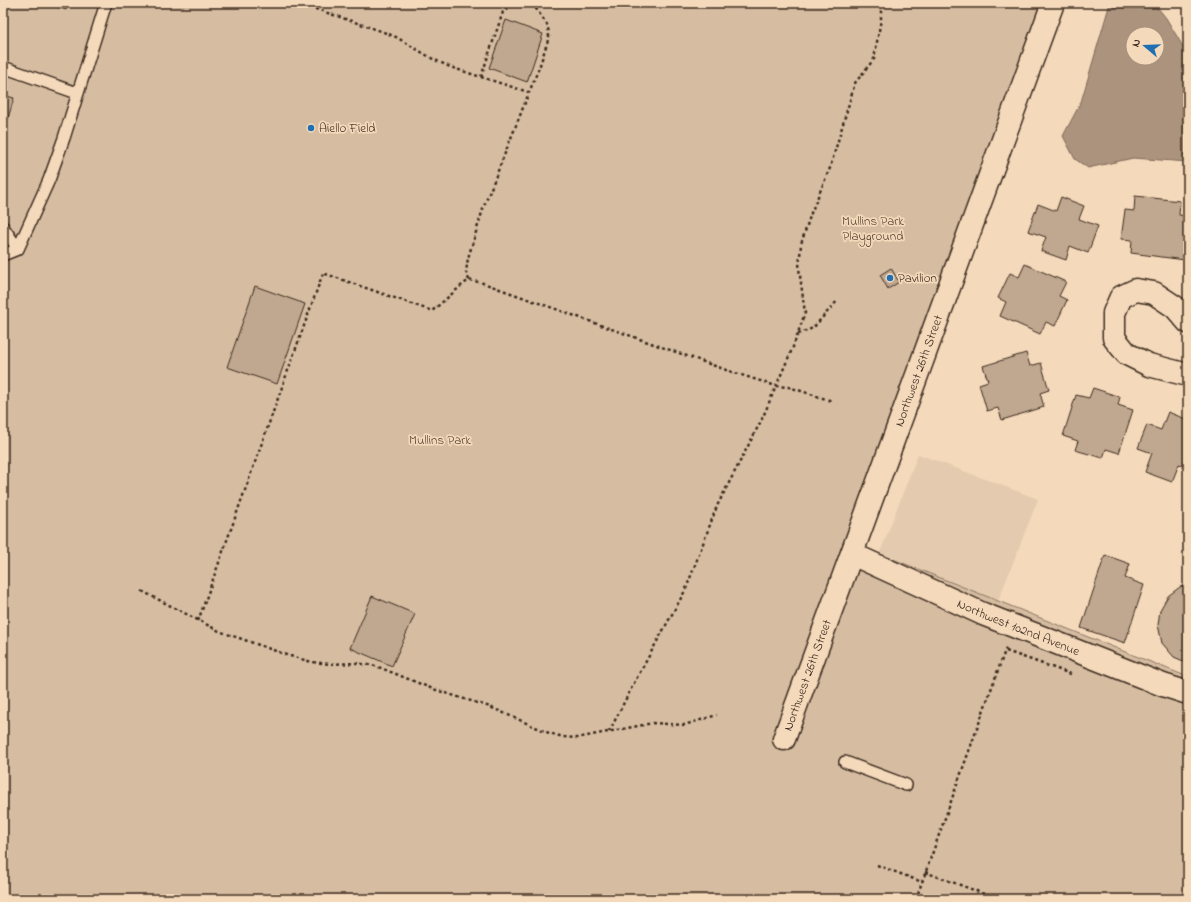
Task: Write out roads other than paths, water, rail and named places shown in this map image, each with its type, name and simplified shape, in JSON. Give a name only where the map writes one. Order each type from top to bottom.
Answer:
[{"type":"street","name":"Northwest 26th Street","points":[[784,739],[1053,3]]},
{"type":"street","points":[[1188,322],[1175,307],[1154,293],[1136,290],[1121,297],[1114,313],[1114,338],[1127,354],[1149,365],[1188,375]]},
{"type":"street","name":"Northwest 102nd Avenue","points":[[852,554],[1001,621],[1163,685],[1188,693]]},
{"type":"lane","points":[[3,255],[18,249],[49,180],[64,138],[106,3]]},
{"type":"lane","points":[[3,67],[77,93]]},
{"type":"lane","points":[[3,227],[18,249]]},
{"type":"lane","points":[[846,762],[906,785]]},
{"type":"place","name":"Aiello Field","points":[[311,128]]},
{"type":"place","name":"Pavilion","points":[[890,278]]},
{"type":"park label","name":"Mullins Park Playground","points":[[873,228]]},
{"type":"park label","name":"Mullins Park","points":[[440,440]]}]
